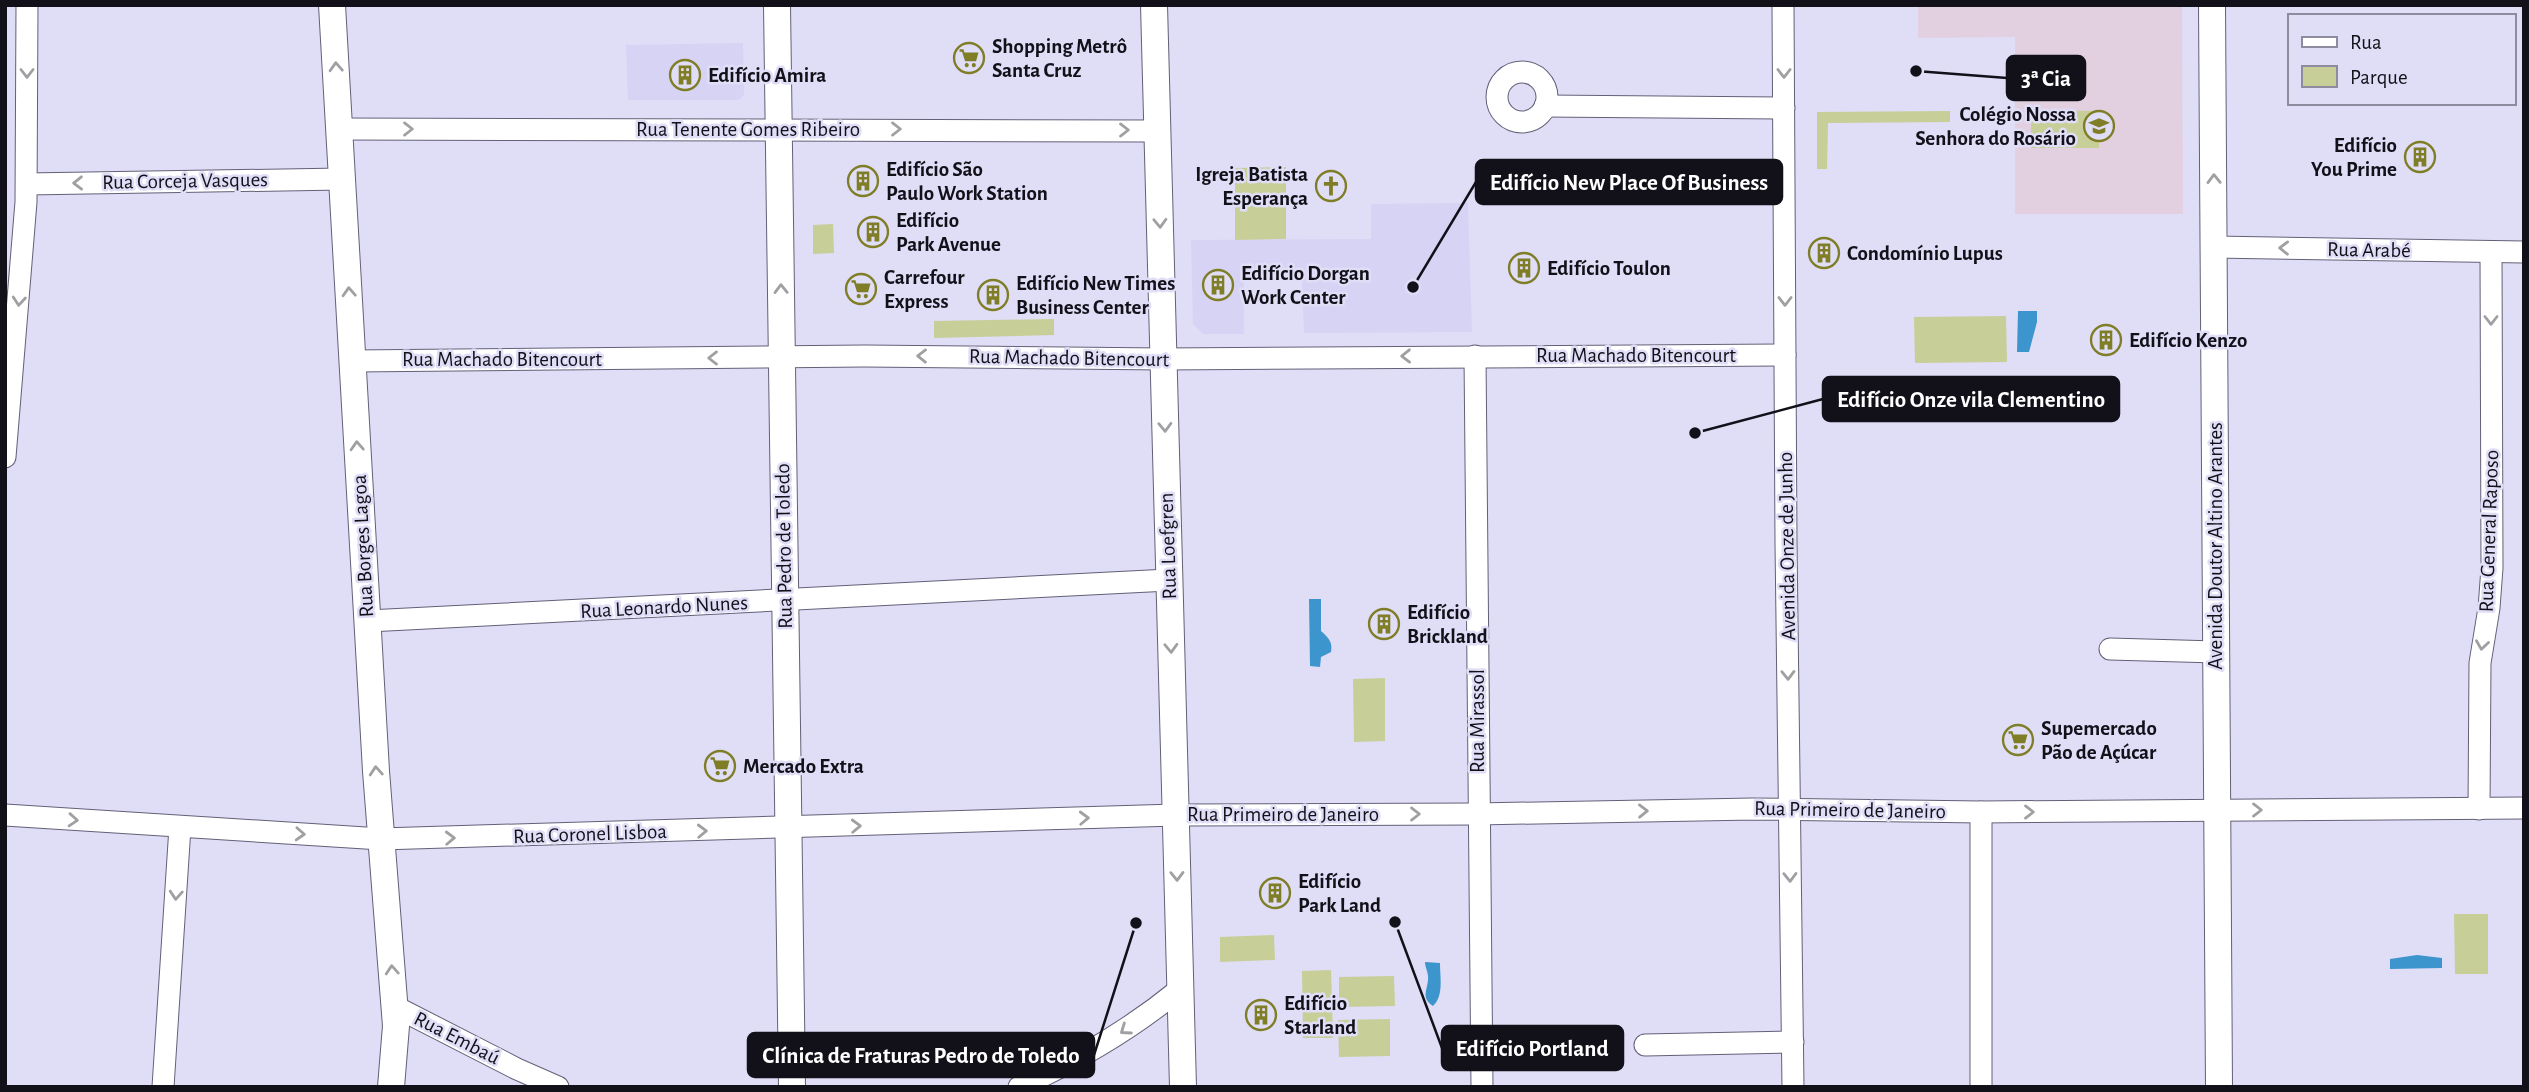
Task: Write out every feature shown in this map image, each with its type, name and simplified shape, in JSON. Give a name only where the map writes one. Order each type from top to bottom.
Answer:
[{"type":"street","points":[[5,457],[15,224],[27,184],[27,5]]},
{"type":"street","name":"Rua Borges Lagoa","points":[[332,5],[381,839],[396,1026],[391,1087]]},
{"type":"street","name":"Rua Pedro de Toledo","points":[[777,5],[792,1087]]},
{"type":"street","name":"Rua Loefgren","points":[[1154,5],[1182,1087]]},
{"type":"street","name":"Avenida Onze de Junho","points":[[1783,5],[1793,1087]]},
{"type":"street","name":"Avenida Doutor Altino Arantes","points":[[2212,5],[2219,1087]]},
{"type":"street","points":[[1545,106],[1784,108]]},
{"type":"street","name":"Rua Tenente Gomes Ribeiro","points":[[340,129],[1157,131]]},
{"type":"street","name":"Rua Corceja Vasques","points":[[27,184],[342,179]]},
{"type":"street","name":"Rua Arabé","points":[[2214,247],[2524,252]]},
{"type":"street","name":"Rua General Raposo","points":[[2479,809],[2480,663],[2492,568],[2491,252]]},
{"type":"street","name":"Rua Machado Bitencourt","points":[[353,361],[865,356],[1163,359],[1785,355]]},
{"type":"street","name":"Rua Mirassol","points":[[1475,356],[1477,814],[1482,1087]]},
{"type":"street","name":"Rua Leonardo Nunes","points":[[368,621],[1169,580]]},
{"type":"street","points":[[2110,649],[2216,652]]},
{"type":"street","name":"Rua Primeiro de Janeiro","points":[[1176,815],[1790,809],[1981,812],[2524,808]]},
{"type":"street","points":[[1981,812],[1981,1087]]},
{"type":"street","name":"Rua Coronel Lisboa","points":[[5,815],[381,839],[1176,815]]},
{"type":"street","points":[[163,1087],[180,827]]},
{"type":"street","points":[[1019,1087],[1113,1039],[1180,989]]},
{"type":"street","name":"Rua Embaú","points":[[394,1006],[558,1087]]},
{"type":"street","points":[[1645,1045],[1793,1042]]},
{"type":"shaded area","name":"Colégio Nossa Senhora do Rosário","points":[[1918,5],[2182,5],[2183,214],[2015,214],[2015,37],[1918,38]]},
{"type":"shaded area","points":[[743,43],[744,95],[739,100],[628,100],[626,45]]},
{"type":"shaded area","points":[[1468,203],[1472,332],[1304,333],[1302,280],[1244,281],[1244,334],[1203,334],[1193,324],[1191,240],[1371,239],[1371,204]]},
{"type":"green space","points":[[2031,110],[2099,111],[2099,148],[2031,148]]},
{"type":"green space","points":[[1950,111],[1950,122],[1828,123],[1827,169],[1817,169],[1817,112]]},
{"type":"green space","points":[[1286,167],[1286,239],[1235,240],[1235,168]]},
{"type":"green space","points":[[833,224],[834,253],[813,254],[813,225]]},
{"type":"green space","points":[[2006,316],[2007,362],[1915,363],[1914,317]]},
{"type":"green space","points":[[1054,319],[1054,335],[934,338],[934,321]]},
{"type":"green space","points":[[1385,678],[1385,741],[1354,742],[1353,679]]},
{"type":"green space","points":[[2454,914],[2488,914],[2488,974],[2455,974]]},
{"type":"green space","points":[[1274,935],[1275,960],[1220,962],[1220,937]]},
{"type":"green space","points":[[1331,970],[1333,1038],[1303,1038],[1302,971]]},
{"type":"green space","points":[[1394,976],[1395,1006],[1339,1007],[1339,977]]},
{"type":"green space","points":[[1390,1019],[1390,1056],[1339,1057],[1338,1020]]},
{"type":"water","points":[[2018,311],[2037,311],[2037,322],[2029,352],[2017,352]]},
{"type":"water","points":[[1309,599],[1321,599],[1321,631],[1331,645],[1331,652],[1321,657],[1320,667],[1310,666]]},
{"type":"water","points":[[2417,955],[2442,958],[2442,968],[2390,969],[2390,959]]},
{"type":"water","points":[[1425,962],[1440,963],[1440,992],[1433,1006],[1426,997],[1428,977]]},
{"type":"place","name":"Shopping Metrô Santa Cruz","points":[[969,58]]},
{"type":"place","name":"3ª Cia","points":[[1916,71]]},
{"type":"place","name":"Edifício Amira","points":[[685,75]]},
{"type":"place","name":"Colégio Nossa Senhora do Rosário","points":[[2099,126]]},
{"type":"place","name":"Edifício You Prime","points":[[2420,157]]},
{"type":"place","name":"Edifício São Paulo Work Station","points":[[863,181]]},
{"type":"place","name":"Igreja Batista Esperança","points":[[1331,186]]},
{"type":"place","name":"Edifício Park Avenue","points":[[873,232]]},
{"type":"place","name":"Condomínio Lupus","points":[[1824,253]]},
{"type":"place","name":"Edifício Toulon","points":[[1524,268]]},
{"type":"place","name":"Edifício Dorgan Work Center","points":[[1218,285]]},
{"type":"place","name":"Edifício New Place Of Business","points":[[1413,287]]},
{"type":"place","name":"Carrefour Express","points":[[861,289]]},
{"type":"place","name":"Edifício New Times Business Center","points":[[993,295]]},
{"type":"place","name":"Edifício Kenzo","points":[[2106,340]]},
{"type":"place","name":"Edifício Onze vila Clementino","points":[[1695,433]]},
{"type":"place","name":"Edifício Brickland","points":[[1384,624]]},
{"type":"place","name":"Supemercado Pão de Açúcar","points":[[2018,740]]},
{"type":"place","name":"Mercado Extra","points":[[720,766]]},
{"type":"place","name":"Edifício Park Land","points":[[1275,893]]},
{"type":"place","name":"Edifício Portland","points":[[1395,922]]},
{"type":"place","name":"Clínica de Fraturas Pedro de Toledo","points":[[1136,923]]},
{"type":"place","name":"Edifício Starland","points":[[1261,1015]]}]
